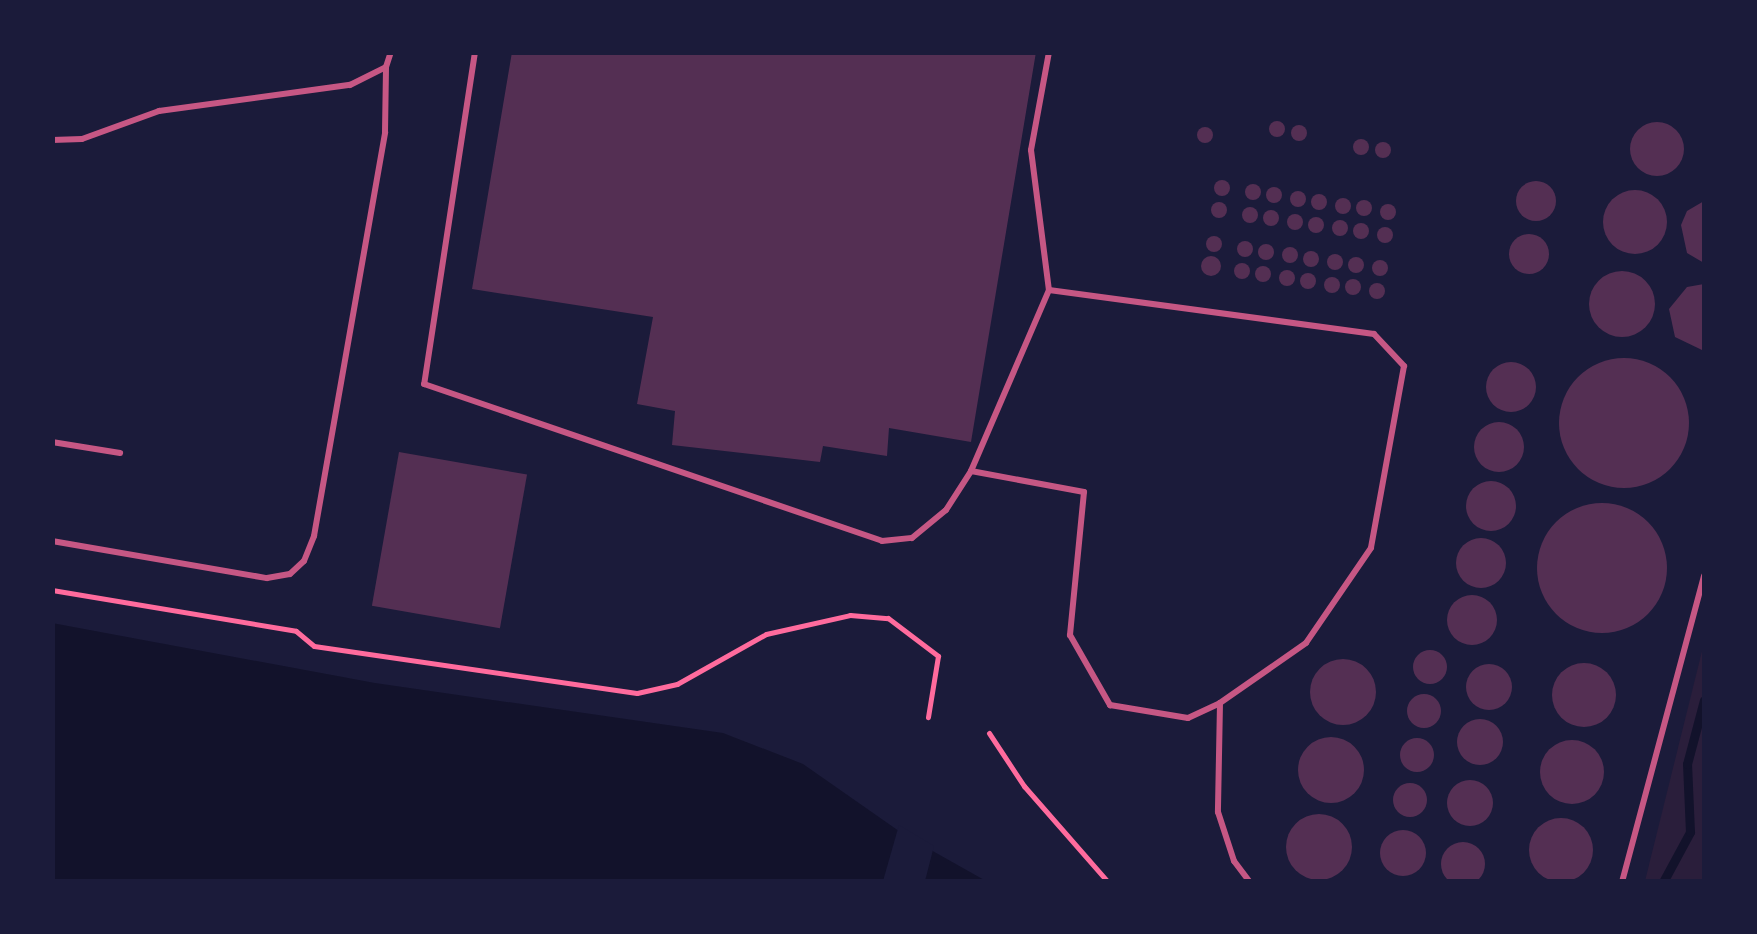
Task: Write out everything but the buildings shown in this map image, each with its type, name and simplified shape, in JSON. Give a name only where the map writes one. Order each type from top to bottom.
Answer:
[{"type":"lane","points":[[52,541],[267,578],[290,574],[304,561],[314,536],[382,150],[386,67],[391,52]]},
{"type":"lane","points":[[475,52],[424,384],[882,541],[912,538],[946,510],[971,471],[1049,290],[1031,150],[1048,52]]},
{"type":"lane","points":[[52,140],[82,139],[159,111],[350,86],[386,67]]},
{"type":"lane","points":[[971,471],[1084,492],[1070,635],[1110,705],[1188,718],[1220,703],[1306,642],[1371,548],[1404,366],[1374,334],[1049,290]]},
{"type":"lane","points":[[52,442],[120,453]]},
{"type":"lane","points":[[1622,882],[1704,576]]},
{"type":"lane","points":[[1220,703],[1218,812],[1234,860],[1250,882]]},
{"type":"path","points":[[52,590],[296,632],[314,646],[567,686],[637,692],[677,684],[766,634],[850,615],[888,618],[938,656],[928,717]]},
{"type":"path","points":[[989,732],[1024,786],[1108,882]]},
{"type":"shaded area","points":[[52,623],[375,683],[723,733],[803,764],[906,836],[986,881],[53,881]]},
{"type":"shaded area","points":[[1704,643],[1704,881],[1645,881]]},
{"type":"pier","points":[[899,825],[934,846],[925,881],[883,881]]},
{"type":"waterway","points":[[1663,882],[1690,832],[1687,764],[1704,700]]}]
